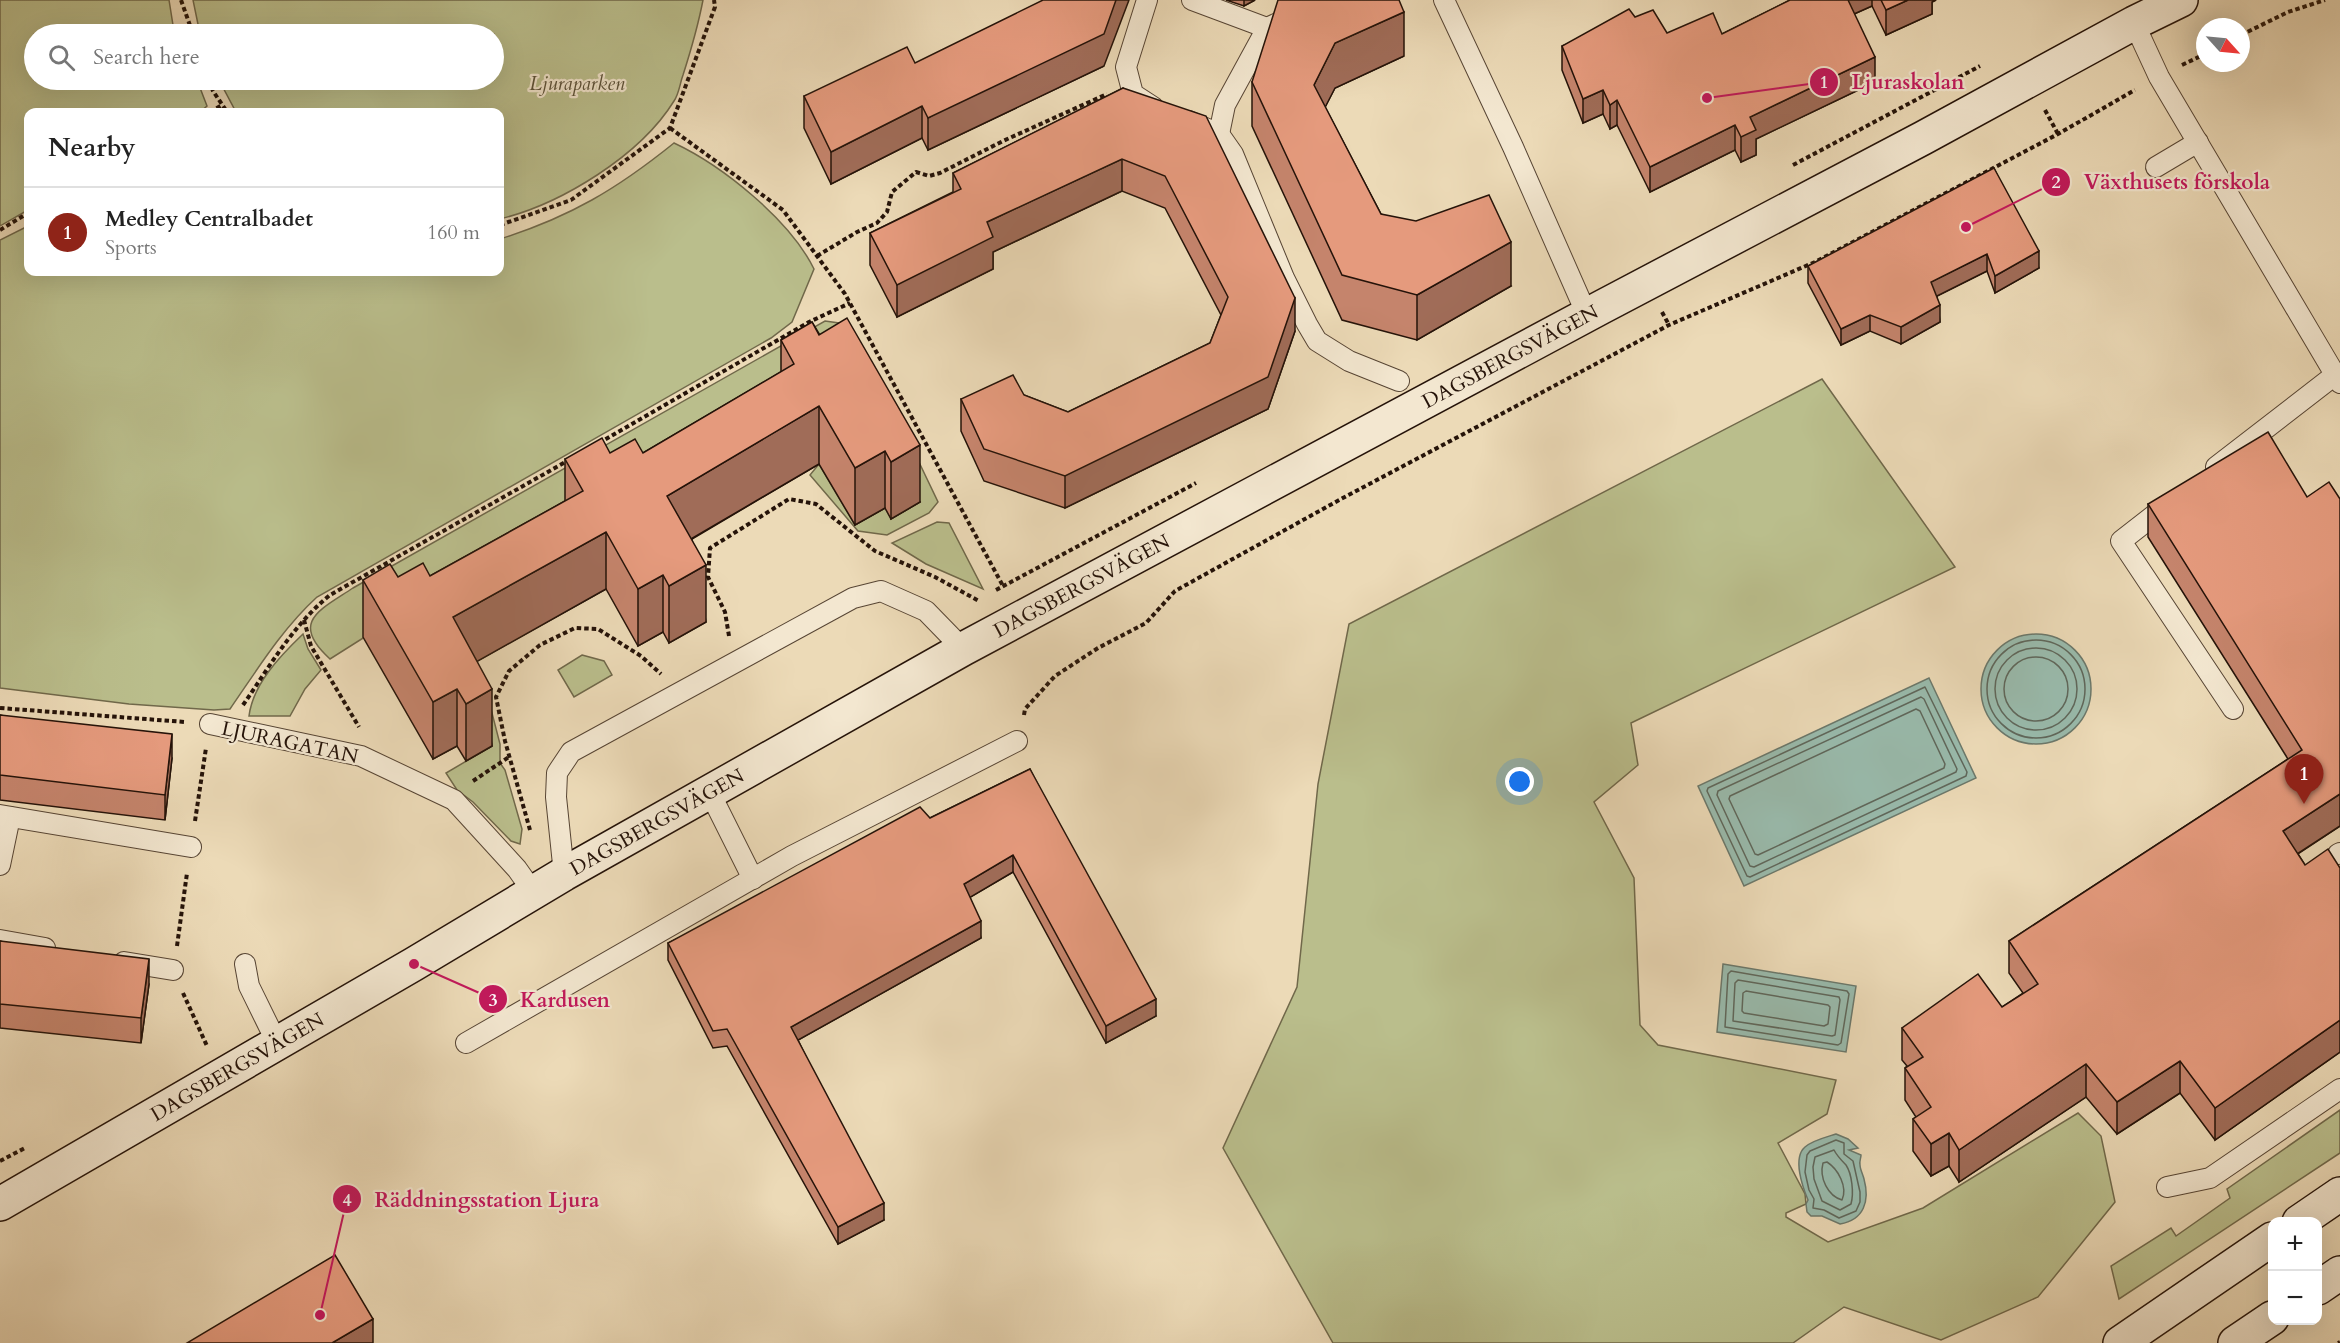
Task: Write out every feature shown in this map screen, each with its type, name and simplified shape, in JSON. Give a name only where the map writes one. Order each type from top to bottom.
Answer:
[{"type":"street","name":"DAGSBERGSVÄGEN","points":[[0,1204],[414,964],[564,874],[963,649],[1912,144],[2134,23],[2181,0]]},
{"type":"street","points":[[2305,1217],[2340,1194]]},
{"type":"street","points":[[2120,1343],[2268,1242]]},
{"type":"street","points":[[2322,1285],[2340,1273]]},
{"type":"street","points":[[2235,1343],[2268,1321]]},
{"type":"lane","points":[[1147,0],[1126,67],[1133,94],[1150,106],[1219,134],[1233,154],[1284,278],[1317,341],[1349,362],[1399,381]]},
{"type":"lane","points":[[1192,0],[1267,28]]},
{"type":"lane","points":[[1219,134],[1225,105],[1267,28],[1327,0]]},
{"type":"lane","points":[[1444,0],[1513,147],[1587,315]]},
{"type":"lane","points":[[2134,23],[2159,77],[2338,379],[2205,476]]},
{"type":"lane","points":[[2156,167],[2198,142]]},
{"type":"lane","points":[[2186,490],[2121,541],[2233,709]]},
{"type":"lane","points":[[564,874],[556,797],[557,773],[571,752],[853,598],[881,591],[926,611],[963,649]]},
{"type":"lane","name":"LJURAGATAN","points":[[219,726],[361,756],[454,800],[509,860],[534,893]]},
{"type":"lane","points":[[466,1043],[792,856],[1017,741]]},
{"type":"lane","points":[[710,793],[753,879]]},
{"type":"lane","points":[[0,865],[5,816],[191,847]]},
{"type":"lane","points":[[0,940],[69,952]]},
{"type":"lane","points":[[104,958],[173,970]]},
{"type":"lane","points":[[245,964],[249,986],[277,1043]]},
{"type":"lane","points":[[2167,1187],[2210,1178],[2340,1089]]},
{"type":"path","points":[[181,0],[189,24]]},
{"type":"path","points":[[504,224],[571,200],[670,128],[715,7],[714,0]]},
{"type":"path","points":[[2250,31],[2288,12],[2325,0]]},
{"type":"path","points":[[1017,741],[1025,709],[1055,676],[1098,648],[1146,623],[1175,591],[1341,499],[1669,326],[1815,262],[2196,58]]},
{"type":"path","points":[[817,256],[877,223],[887,212],[892,192],[916,172],[929,176],[940,173],[1003,141],[1131,83]]},
{"type":"path","points":[[213,90],[224,108]]},
{"type":"path","points":[[217,108],[222,105]]},
{"type":"path","points":[[670,128],[783,210],[817,256],[850,303],[1022,618]]},
{"type":"path","points":[[0,230],[24,215]]},
{"type":"path","points":[[599,443],[809,322],[850,303]]},
{"type":"path","points":[[219,726],[304,619],[330,595],[578,455]]},
{"type":"path","points":[[734,663],[725,612],[708,576],[710,548],[789,499],[816,504],[875,551],[935,577],[979,601]]},
{"type":"path","points":[[304,619],[311,646],[356,718],[374,762]]},
{"type":"path","points":[[531,834],[509,757],[496,697],[509,671],[540,645],[575,628],[598,630],[641,656],[682,692]]},
{"type":"path","points":[[446,796],[509,757]]},
{"type":"green space","points":[[0,0],[169,0],[173,24],[24,24],[24,90],[201,90],[207,106],[205,108],[24,108],[24,212],[0,226]]},
{"type":"green space","name":"Ljuraparken","points":[[193,0],[703,0],[677,95],[659,121],[641,141],[620,159],[573,190],[524,212],[504,218],[504,108],[234,108],[224,90],[504,90],[504,24],[198,24]]},
{"type":"green space","points":[[674,143],[693,153],[734,180],[789,232],[814,269],[792,322],[771,338],[317,597],[281,636],[230,709],[129,704],[0,688],[0,240],[24,228],[24,276],[504,276],[504,238],[549,221],[592,200]]},
{"type":"green space","points":[[825,321],[839,323],[917,458],[938,502],[929,513],[887,535],[858,531],[810,475],[819,464],[855,525],[885,508],[891,519],[920,502],[794,421],[643,510],[390,621],[330,659],[318,646],[312,635],[311,626],[314,618],[320,610],[353,588]]},
{"type":"green space","points":[[1822,379],[1955,567],[1631,723],[1638,765],[1594,802],[1634,878],[1640,1025],[1658,1045],[1836,1080],[1827,1114],[1778,1143],[1805,1194],[1806,1204],[1786,1213],[1786,1217],[1828,1242],[1923,1208],[2078,1113],[2101,1136],[2115,1202],[2038,1297],[1941,1340],[1844,1307],[1793,1343],[1333,1343],[1223,1148],[1297,987],[1318,784],[1349,624]]},
{"type":"green space","points":[[937,522],[949,523],[983,589],[926,564],[892,543]]},
{"type":"green space","points":[[303,634],[308,649],[321,670],[305,689],[290,716],[249,716],[256,693],[269,671]]},
{"type":"green space","points":[[582,655],[604,661],[612,675],[574,697],[558,670]]},
{"type":"green space","points":[[484,682],[500,744],[500,763],[505,770],[522,829],[520,844],[511,841],[473,802],[457,790],[446,773],[492,746]]},
{"type":"green space","points":[[2340,1110],[2340,1153],[2119,1299],[2111,1266],[2171,1228],[2176,1236],[2230,1198],[2227,1189]]},
{"type":"water","points":[[2036,634],[2057,638],[2075,650],[2087,668],[2091,689],[2087,710],[2075,728],[2057,740],[2036,744],[2015,740],[1997,728],[1985,710],[1981,689],[1985,668],[1997,650],[2015,638]]},
{"type":"water","points":[[1929,678],[1976,778],[1744,886],[1698,786]]},
{"type":"water","points":[[1723,964],[1856,986],[1846,1052],[1717,1032]]},
{"type":"water","points":[[1836,1134],[1848,1139],[1858,1148],[1849,1150],[1861,1155],[1860,1164],[1866,1187],[1865,1202],[1860,1214],[1840,1224],[1822,1216],[1811,1216],[1807,1212],[1808,1200],[1801,1181],[1799,1165],[1801,1152],[1805,1147]]},
{"type":"building","points":[[1043,0],[1116,0],[1104,34],[928,118],[922,106],[831,152],[804,96],[907,47],[915,63]]},
{"type":"building","points":[[1278,0],[1399,0],[1404,12],[1335,43],[1314,85],[1381,214],[1416,221],[1489,195],[1511,242],[1417,295],[1342,275],[1252,82]]},
{"type":"building","points":[[1790,0],[1848,0],[1875,57],[1750,117],[1756,130],[1741,137],[1735,125],[1650,167],[1617,100],[1610,105],[1603,90],[1583,99],[1562,46],[1629,9],[1635,17],[1653,10],[1667,33],[1713,13],[1722,34]]},
{"type":"building","points":[[1881,0],[1908,0],[1886,10]]},
{"type":"building","points":[[1123,88],[1206,116],[1295,298],[1268,377],[1065,476],[984,449],[961,399],[1013,375],[1024,395],[1068,412],[1210,343],[1228,297],[1165,176],[1122,159],[987,222],[993,237],[897,285],[870,233],[961,189],[953,173]]},
{"type":"building","points":[[1994,168],[2039,251],[1995,276],[1987,254],[1931,282],[1940,305],[1901,327],[1870,315],[1841,329],[1808,266]]},
{"type":"building","points":[[847,318],[920,445],[891,462],[885,451],[855,468],[819,406],[667,496],[706,565],[669,586],[663,575],[638,589],[606,532],[453,617],[492,689],[466,704],[457,689],[433,702],[363,580],[390,564],[398,577],[423,563],[430,576],[583,491],[565,459],[602,438],[610,453],[635,439],[643,453],[794,364],[781,340],[812,322],[819,335]]},
{"type":"building","points":[[2268,432],[2307,497],[2329,482],[2340,499],[2340,794],[2283,831],[2305,865],[2328,849],[2340,868],[2340,1020],[2215,1108],[2180,1061],[2117,1102],[2086,1064],[1959,1150],[1949,1133],[1931,1144],[1913,1119],[1931,1107],[1905,1068],[1923,1057],[1902,1028],[1978,974],[2002,1007],[2038,984],[2009,941],[2302,750],[2148,504]]},
{"type":"building","points":[[0,715],[172,734],[165,795],[0,775]]},
{"type":"building","points":[[1030,769],[1156,999],[1106,1026],[1013,855],[964,884],[981,921],[791,1027],[884,1203],[838,1227],[727,1029],[713,1031],[668,943],[920,807],[930,818]]},
{"type":"building","points":[[0,941],[149,959],[141,1018],[0,1004]]},
{"type":"building","points":[[335,1255],[373,1319],[332,1343],[187,1343]]},
{"type":"place","name":"Ljuraskolan","points":[[1707,98]]},
{"type":"place","name":"Växthusets förskola","points":[[1966,227]]},
{"type":"place","name":"Medley Centralbadet","points":[[2304,804]]},
{"type":"place","name":"Kardusen","points":[[414,964]]},
{"type":"place","name":"Räddningsstation Ljura","points":[[320,1315]]}]
